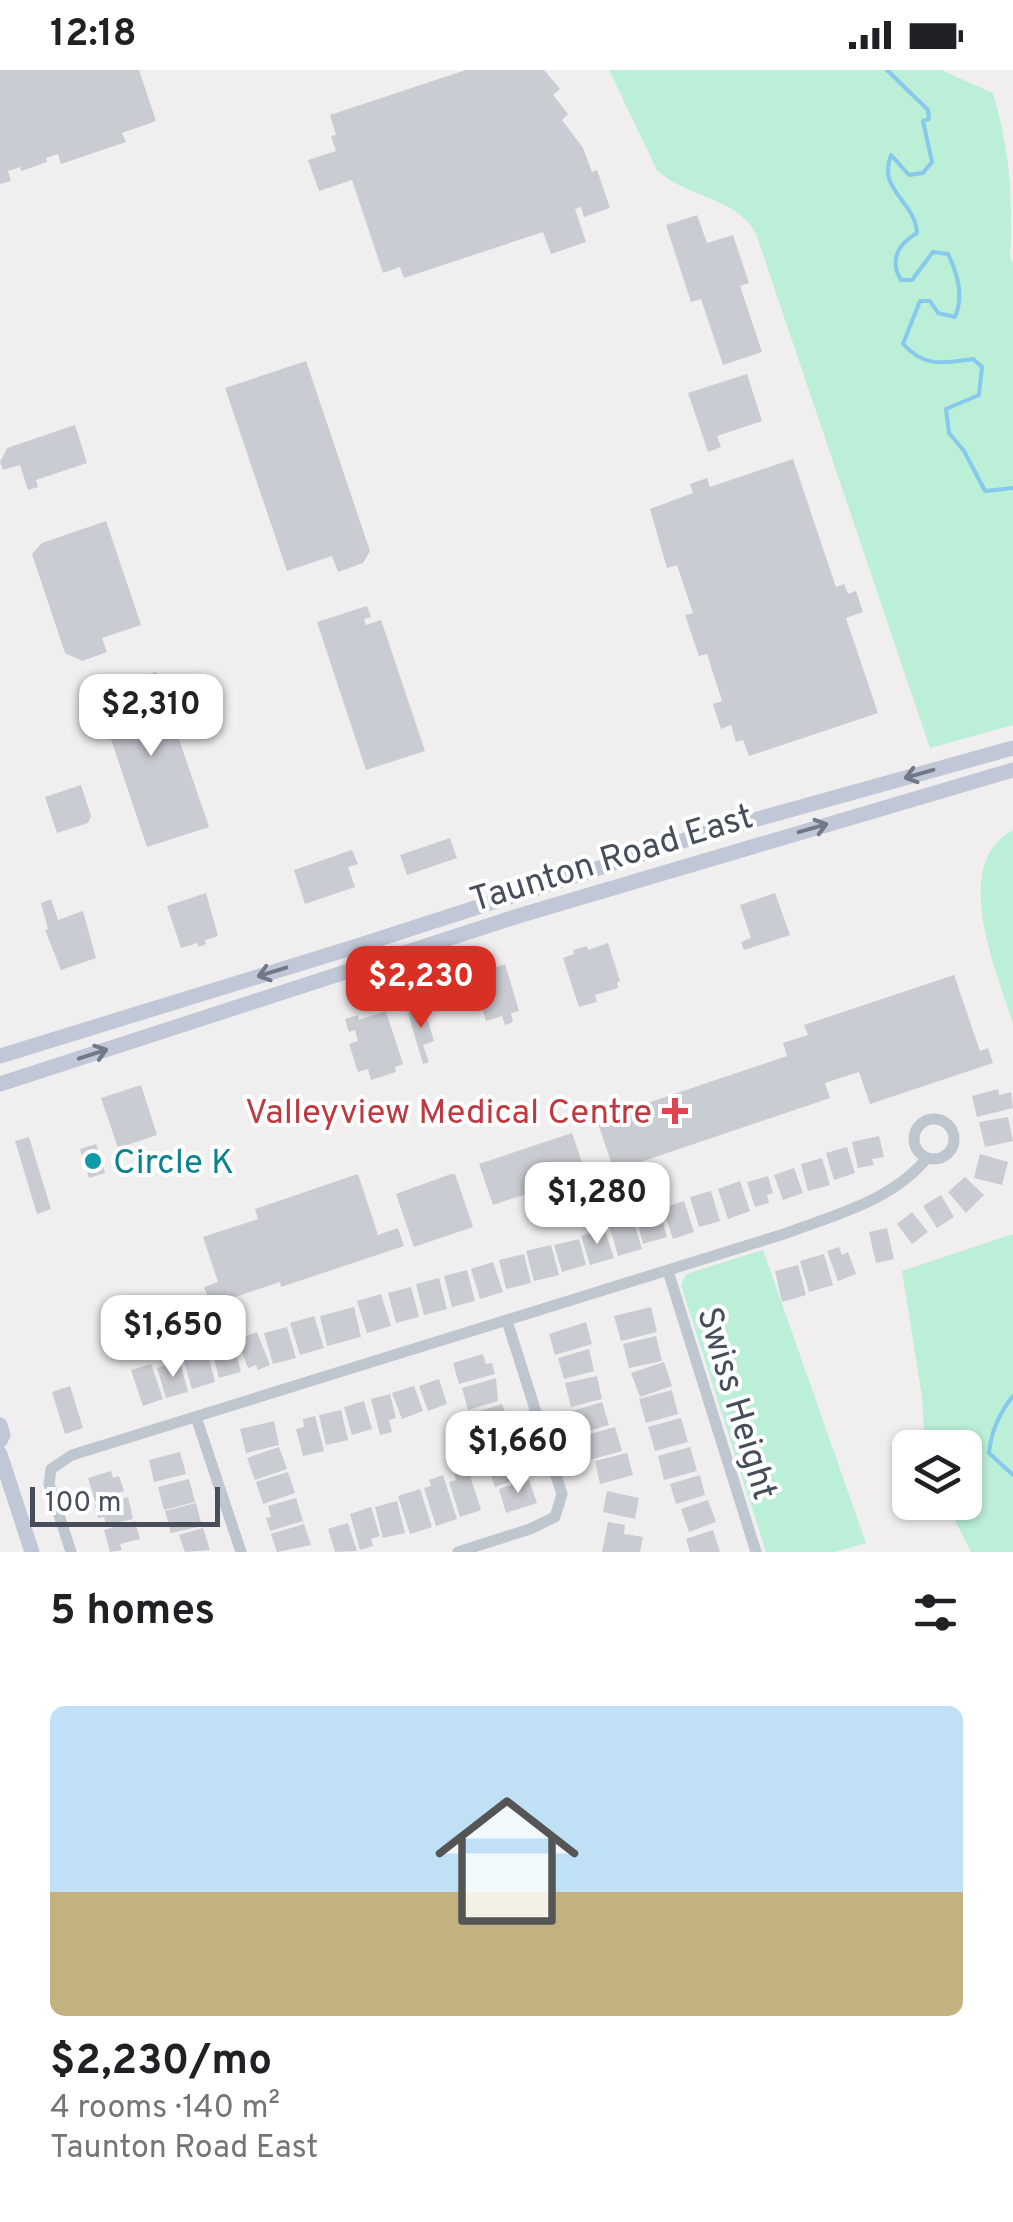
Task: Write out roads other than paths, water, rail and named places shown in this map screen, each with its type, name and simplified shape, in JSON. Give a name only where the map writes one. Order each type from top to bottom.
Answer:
[{"type":"main road","name":"Taunton Road East","points":[[0,1056],[706,833],[1013,748]]},
{"type":"main road","name":"Taunton Road East","points":[[0,1084],[530,912],[1013,770]]},
{"type":"main road","points":[[0,1425],[0,1441]]},
{"type":"main road","points":[[0,1454],[32,1552]]},
{"type":"street","points":[[71,1552],[48,1484],[51,1470],[72,1454],[668,1271],[864,1204],[900,1183],[927,1158]]},
{"type":"street","name":"Swiss Height","points":[[668,1271],[756,1552]]},
{"type":"street","points":[[458,1552],[530,1530],[555,1517],[562,1494],[507,1321]]},
{"type":"street","points":[[196,1417],[241,1552]]},
{"type":"waterway","points":[[887,70],[928,110],[929,119],[923,121],[932,162],[923,173],[909,175],[891,155],[889,178],[910,212],[917,233],[897,253],[897,273],[901,280],[912,280],[933,252],[948,254],[959,293],[955,317],[938,313],[930,301],[920,301],[903,344],[927,360],[973,359],[982,367],[979,395],[946,409],[949,433],[964,451],[985,491],[1013,488]]},
{"type":"waterway","points":[[1013,1396],[997,1423],[989,1453],[1013,1475]]},
{"type":"place","name":"Valleyview Medical Centre","points":[[675,1111]]},
{"type":"place","name":"Circle K","points":[[93,1161]]}]
